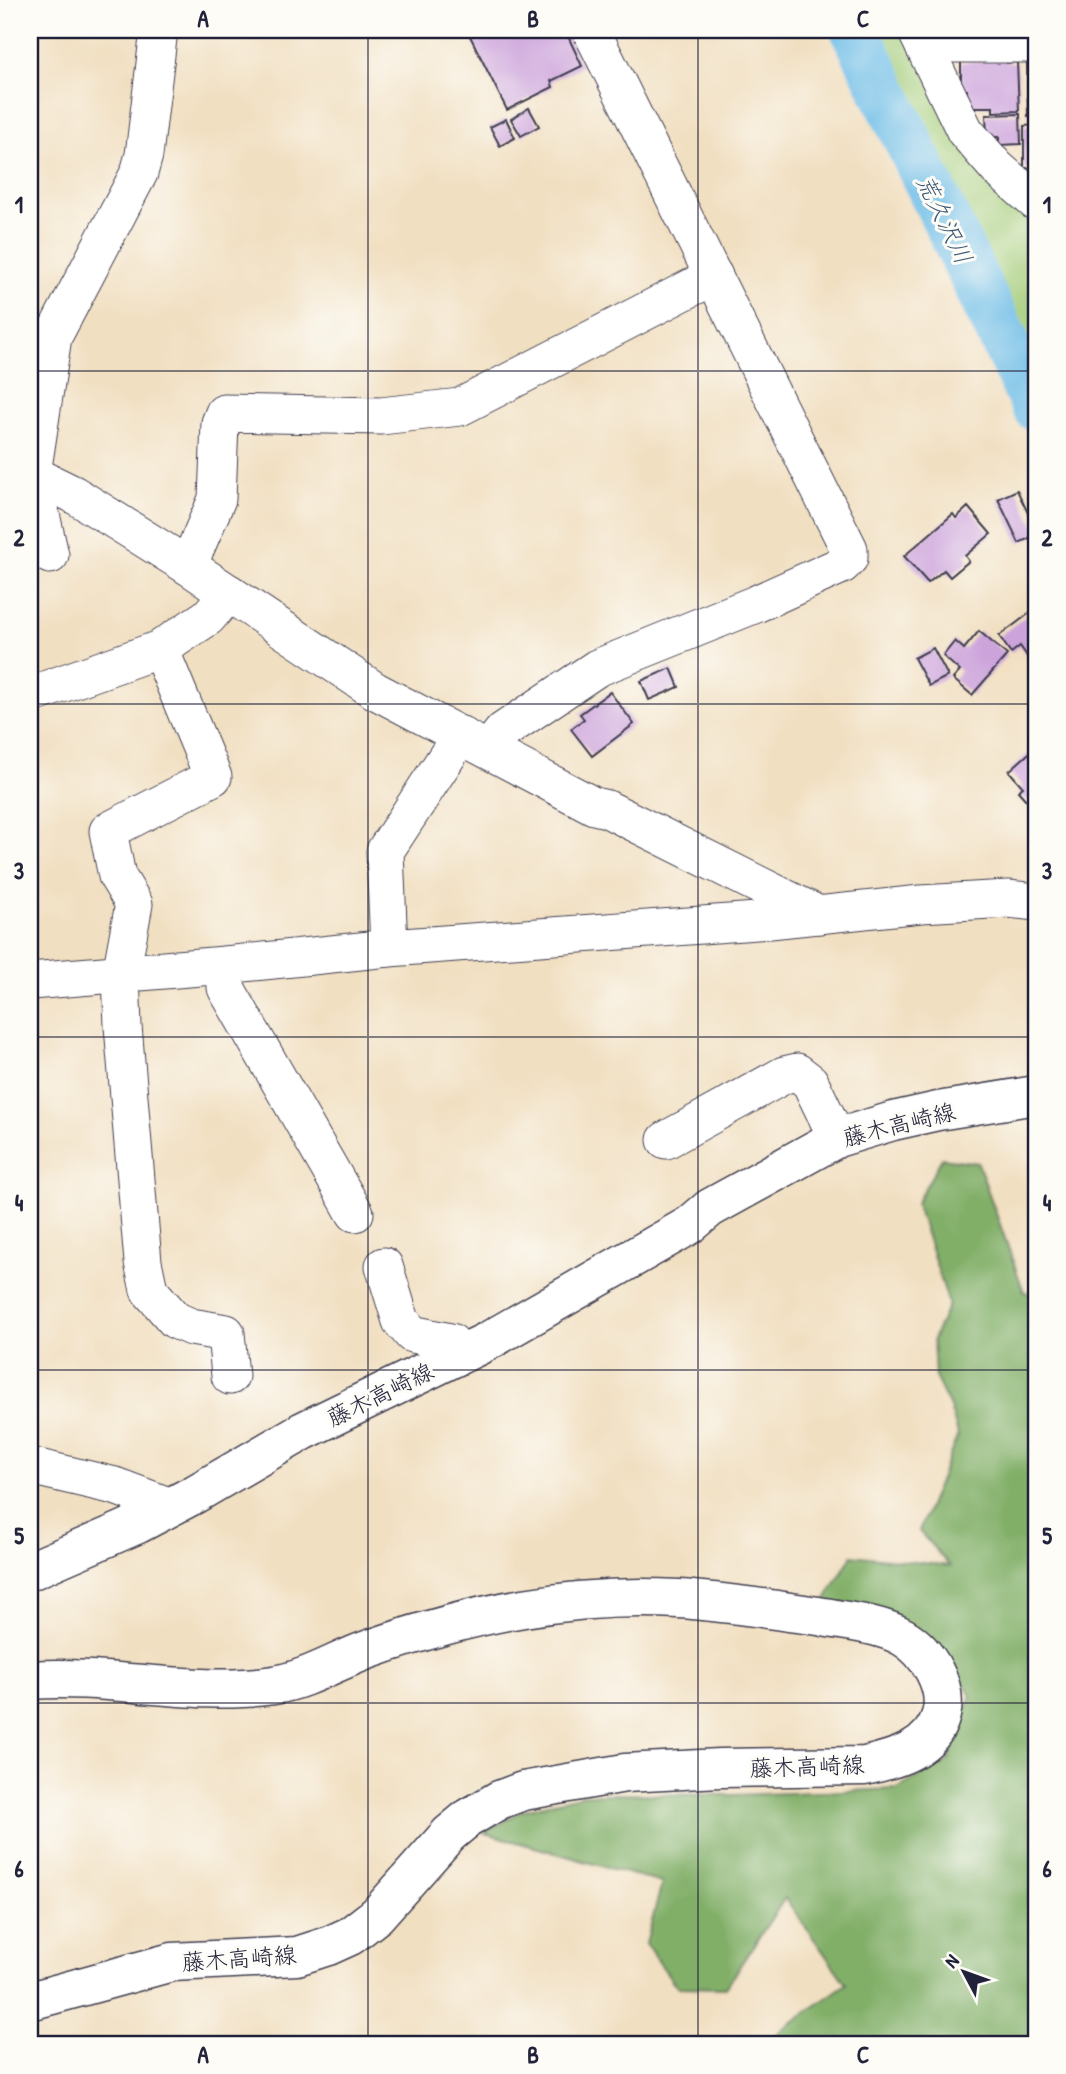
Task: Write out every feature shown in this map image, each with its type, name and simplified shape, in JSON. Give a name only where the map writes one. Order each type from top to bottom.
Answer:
[{"type":"main road","name":"藤木高崎線","points":[[30,1571],[171,1507],[303,1431],[462,1354],[547,1308],[678,1232],[710,1208],[836,1138],[937,1111],[1036,1095]]},
{"type":"main road","name":"藤木高崎線","points":[[30,1680],[105,1680],[191,1688],[275,1685],[368,1649],[499,1612],[547,1603],[634,1597],[743,1605],[876,1627],[901,1636],[923,1654],[938,1681],[943,1707],[939,1723],[920,1746],[888,1761],[865,1766],[720,1768],[625,1773],[523,1791],[499,1800],[467,1819],[449,1835],[377,1915],[350,1936],[328,1946],[297,1956],[172,1962],[30,2001]]},
{"type":"street","points":[[50,555],[31,473],[53,337],[129,194],[144,155],[159,30]]},
{"type":"street","points":[[389,947],[385,851],[475,742],[503,731],[597,668],[756,604],[842,565],[849,558],[849,549],[591,30]]},
{"type":"street","points":[[920,39],[946,44],[1036,44]]},
{"type":"street","points":[[920,39],[965,131],[998,168],[1036,202]]},
{"type":"street","points":[[188,566],[217,499],[220,423],[224,414],[381,416],[460,407],[715,276]]},
{"type":"street","points":[[31,473],[73,494],[188,566],[374,690],[594,806],[607,809],[819,915]]},
{"type":"street","points":[[39,692],[160,649],[208,617],[229,593]]},
{"type":"street","points":[[160,649],[213,777],[108,831],[117,876],[134,904],[121,974],[122,1026],[135,1199],[149,1290],[175,1320],[191,1327],[226,1332],[230,1376]]},
{"type":"street","points":[[30,981],[225,965],[389,947],[819,915],[921,904],[1008,899],[1036,902]]},
{"type":"street","points":[[225,965],[226,988],[355,1213]]},
{"type":"street","points":[[666,1140],[784,1074],[797,1072],[810,1082],[836,1138]]},
{"type":"street","points":[[384,1266],[401,1321],[412,1334],[451,1342],[462,1354]]},
{"type":"street","points":[[30,1466],[115,1486],[171,1507]]},
{"type":"green space","points":[[876,30],[904,30],[1036,217],[1036,365],[943,167],[895,74]]},
{"type":"green space","points":[[942,1158],[978,1163],[1024,1292],[1036,1294],[1036,2044],[772,2044],[780,2031],[846,1984],[785,1898],[725,1988],[677,1987],[646,1944],[662,1883],[485,1833],[521,1811],[586,1794],[733,1795],[897,1789],[949,1760],[971,1696],[951,1660],[904,1626],[822,1606],[852,1555],[950,1566],[919,1531],[958,1435],[950,1407],[935,1377],[933,1339],[949,1304],[916,1203]]},
{"type":"building","points":[[467,30],[565,30],[582,66],[551,81],[553,87],[507,110]]},
{"type":"building","points":[[1007,60],[1007,63],[1017,62],[1019,111],[993,112],[993,107],[968,107],[967,90],[961,90],[961,62]]},
{"type":"building","points":[[1027,63],[1036,63],[1036,116],[1028,116]]},
{"type":"building","points":[[529,108],[539,126],[521,136],[511,119]]},
{"type":"building","points":[[1020,114],[1021,144],[999,145],[999,137],[992,137],[992,133],[987,133],[986,115]]},
{"type":"building","points":[[506,119],[515,138],[500,146],[490,127]]},
{"type":"building","points":[[1036,125],[1036,168],[1024,168],[1024,126]]},
{"type":"building","points":[[1017,490],[1036,530],[1036,535],[1019,543],[998,499]]},
{"type":"building","points":[[968,507],[991,534],[965,556],[969,561],[950,577],[944,570],[928,583],[904,556],[953,514],[956,518]]},
{"type":"building","points":[[1030,613],[1036,622],[1036,659],[1031,662],[1020,646],[1011,653],[999,636]]},
{"type":"building","points":[[979,631],[1007,655],[972,695],[953,679],[960,671],[943,656],[955,641],[964,649]]},
{"type":"building","points":[[933,648],[948,676],[929,686],[914,658]]},
{"type":"building","points":[[671,668],[679,687],[649,700],[641,681]]},
{"type":"building","points":[[610,692],[634,724],[592,756],[571,729],[584,719],[580,714]]},
{"type":"building","points":[[1036,747],[1036,793],[1027,801],[1018,791],[1023,787],[1009,771]]},
{"type":"waterway","name":"荒久沢川","points":[[855,30],[1036,407]]}]
